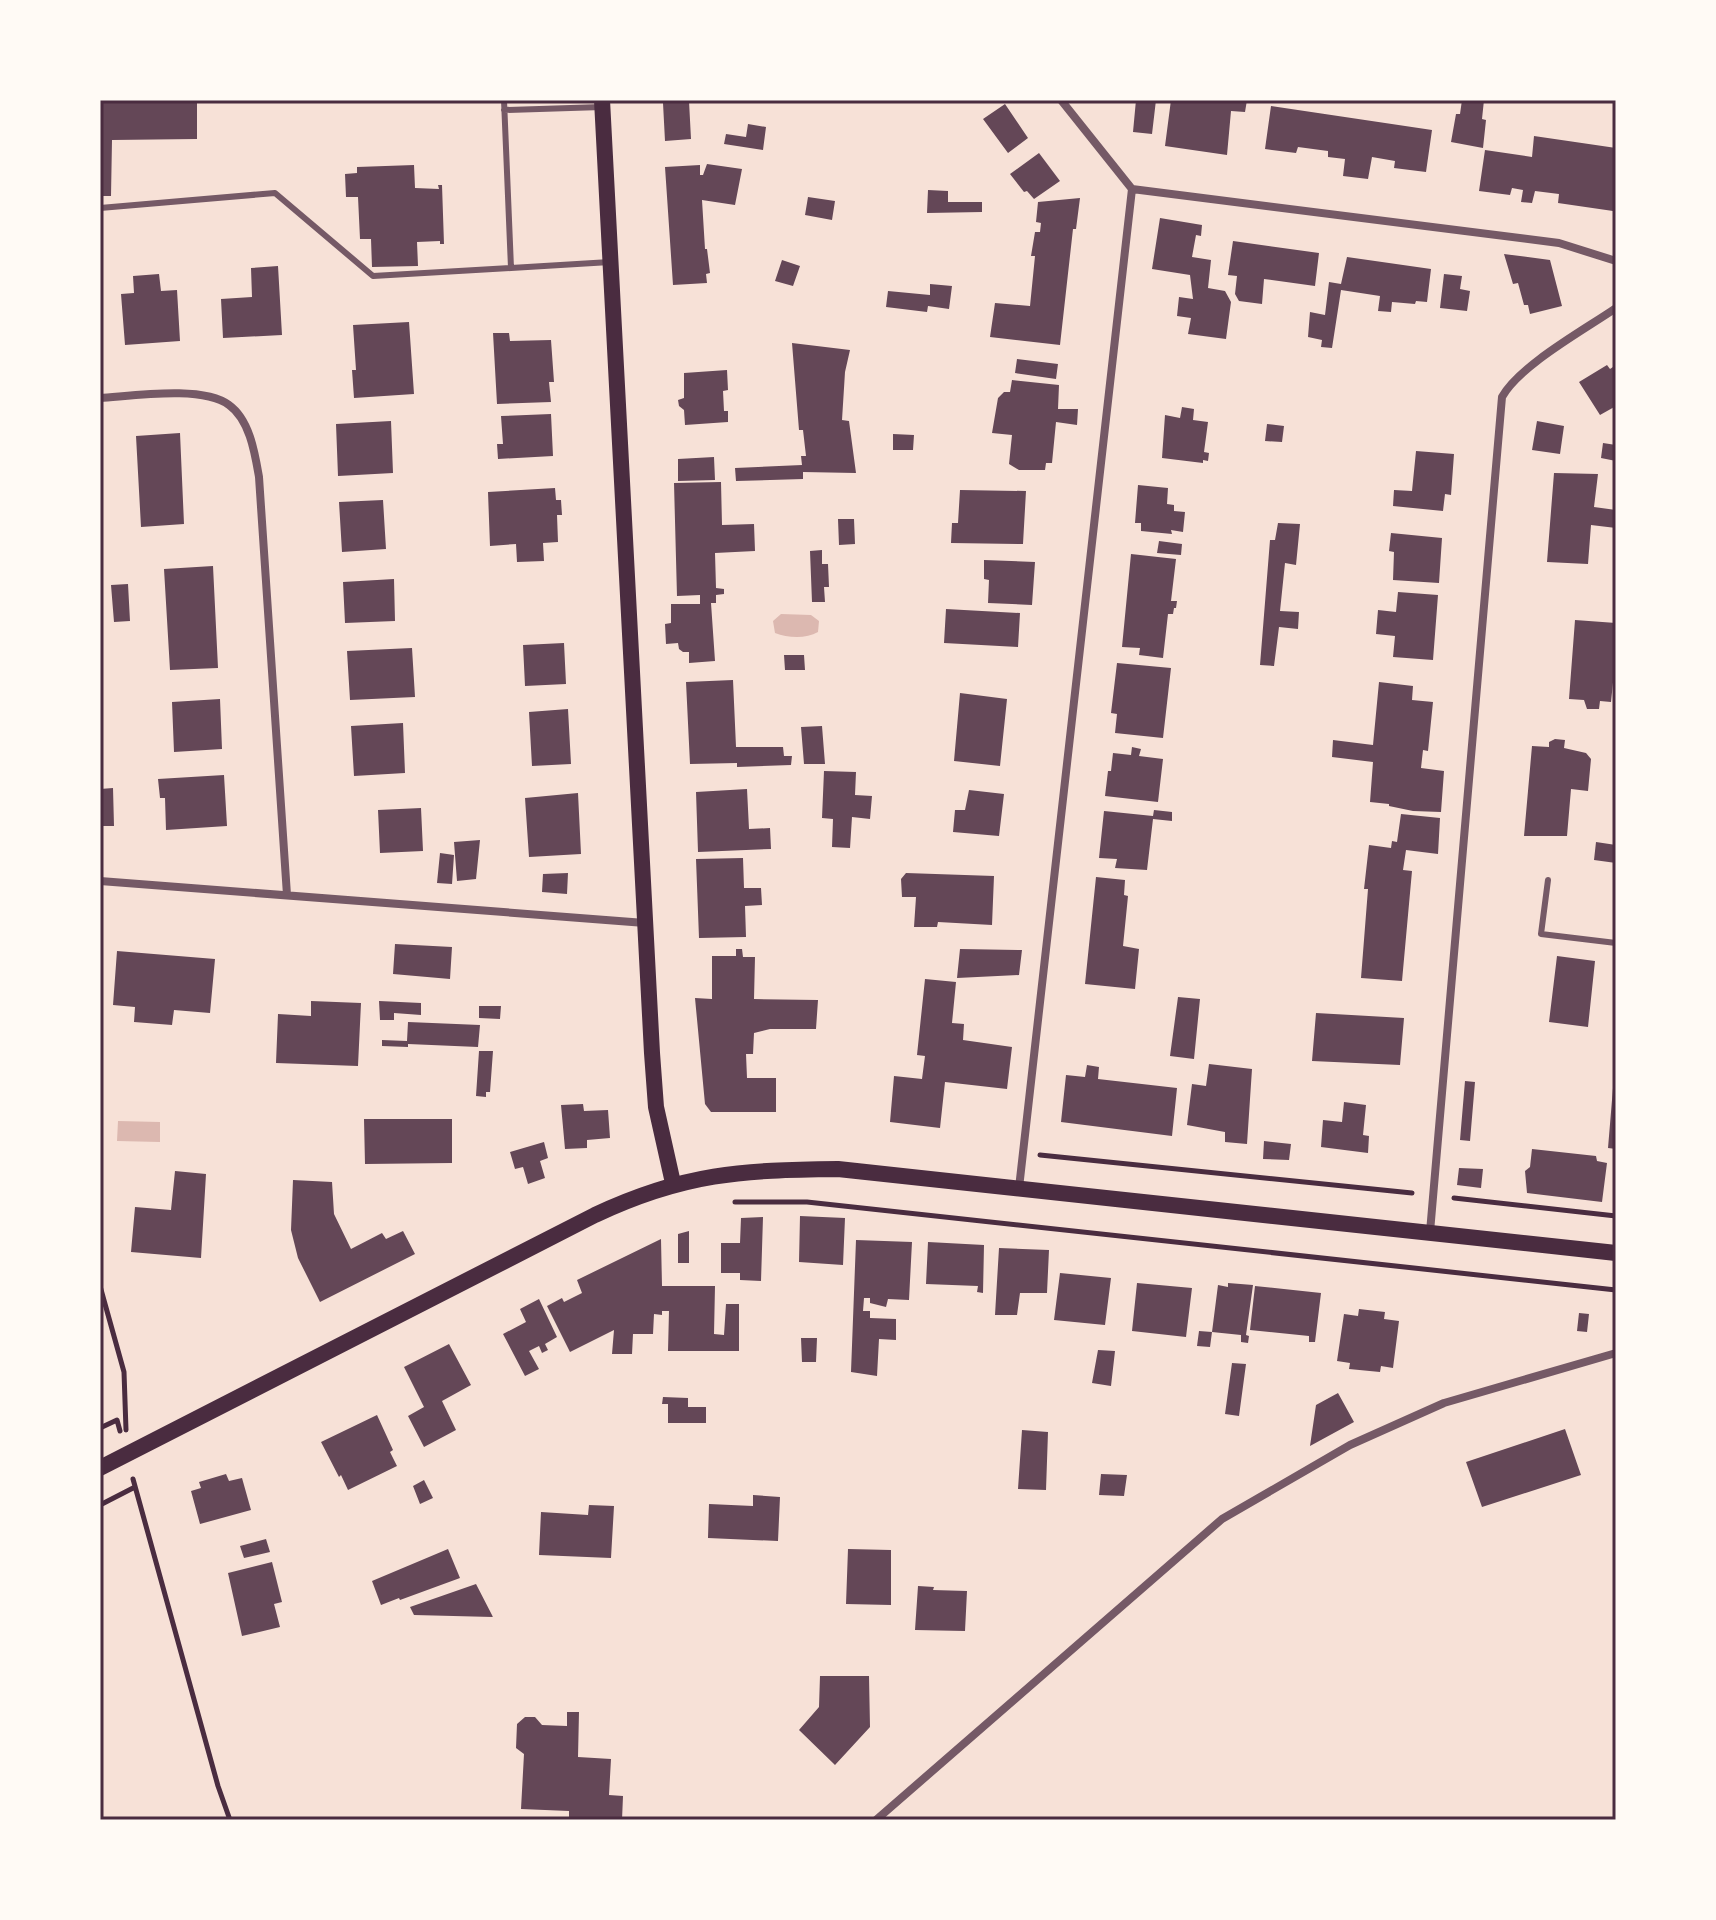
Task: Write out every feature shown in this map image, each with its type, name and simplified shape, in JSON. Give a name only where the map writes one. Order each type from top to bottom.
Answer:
[{"type":"main road","points":[[602,103],[656,1107],[673,1183]]},
{"type":"main road","points":[[100,1468],[633,1197],[673,1183],[755,1170],[838,1169],[1616,1253]]},
{"type":"street","points":[[1061,100],[1132,189],[1559,243],[1616,261]]},
{"type":"street","points":[[1019,1188],[1132,189]]},
{"type":"street","points":[[1430,1232],[1502,397],[1510,383],[1616,308]]},
{"type":"street","points":[[100,398],[171,394],[206,396],[228,404],[242,422],[254,446],[259,477],[287,895]]},
{"type":"street","points":[[100,881],[645,923]]},
{"type":"street","points":[[876,1820],[1222,1519],[1350,1445],[1444,1403],[1616,1353]]},
{"type":"lane","points":[[504,100],[511,268]]},
{"type":"lane","points":[[504,110],[602,103]]},
{"type":"lane","points":[[100,208],[275,193],[373,276],[610,262]]},
{"type":"lane","points":[[1548,880],[1541,934],[1616,943]]},
{"type":"path","points":[[1022,1153],[1616,1216]]},
{"type":"path","points":[[733,1202],[807,1202],[1616,1290]]},
{"type":"path","points":[[100,1286],[124,1372],[126,1455]]},
{"type":"path","points":[[100,1428],[117,1420]]},
{"type":"path","points":[[100,1505],[135,1487],[230,1820]]},
{"type":"shaded area","points":[[781,614],[811,615],[819,621],[818,632],[797,637],[775,633],[773,621]]},
{"type":"shaded area","points":[[118,1121],[160,1122],[160,1142],[117,1141]]},
{"type":"building","points":[[100,100],[197,100],[197,139],[112,140],[111,196],[100,196]]},
{"type":"building","points":[[1136,100],[1156,100],[1152,134],[1133,132]]},
{"type":"building","points":[[1171,100],[1247,100],[1245,112],[1231,111],[1227,155],[1165,146]]},
{"type":"building","points":[[1462,100],[1484,100],[1482,119],[1486,120],[1483,148],[1451,142]]},
{"type":"building","points":[[689,101],[691,139],[665,141],[663,103]]},
{"type":"building","points":[[1005,104],[1028,138],[1008,153],[983,119]]},
{"type":"building","points":[[1271,106],[1432,130],[1426,172],[1394,168],[1395,161],[1372,157],[1368,179],[1343,176],[1345,159],[1328,157],[1328,151],[1298,147],[1296,153],[1265,149]]},
{"type":"building","points":[[748,124],[766,127],[763,150],[724,144],[726,134],[746,137]]},
{"type":"building","points":[[1534,136],[1616,148],[1613,211],[1558,203],[1559,194],[1535,191],[1532,203],[1521,202],[1523,190],[1512,188],[1510,195],[1479,191],[1485,150],[1532,157]]},
{"type":"building","points":[[1039,153],[1060,181],[1034,199],[1010,174]]},
{"type":"building","points":[[707,164],[742,169],[735,205],[702,200],[710,273],[706,274],[707,283],[673,285],[665,167],[700,165],[700,175],[703,175]]},
{"type":"building","points":[[414,165],[415,188],[439,189],[438,185],[442,185],[444,244],[440,241],[417,242],[418,266],[372,267],[371,239],[360,239],[358,197],[346,197],[345,174],[357,173],[357,167]]},
{"type":"building","points":[[928,190],[948,191],[948,202],[982,202],[982,212],[927,213]]},
{"type":"building","points":[[808,197],[835,201],[832,220],[805,215]]},
{"type":"building","points":[[1080,198],[1076,229],[1073,229],[1060,345],[990,337],[995,303],[1030,306],[1035,256],[1031,256],[1035,232],[1040,232],[1041,223],[1036,222],[1038,202]]},
{"type":"building","points":[[1160,218],[1202,225],[1201,236],[1196,235],[1192,257],[1211,260],[1208,288],[1225,291],[1231,302],[1226,339],[1188,334],[1191,318],[1177,316],[1179,297],[1193,299],[1190,275],[1152,269]]},
{"type":"building","points":[[1233,241],[1319,253],[1315,286],[1264,279],[1262,304],[1239,301],[1235,294],[1237,276],[1228,275]]},
{"type":"building","points":[[1504,254],[1550,260],[1562,306],[1530,314],[1518,283],[1513,284]]},
{"type":"building","points":[[1347,257],[1431,269],[1427,302],[1392,302],[1391,312],[1378,311],[1380,296],[1341,290],[1332,348],[1321,347],[1322,340],[1308,337],[1310,312],[1325,315],[1329,282],[1341,284]]},
{"type":"building","points":[[782,260],[800,266],[793,286],[775,281]]},
{"type":"building","points":[[278,266],[282,335],[223,338],[221,299],[252,297],[251,268]]},
{"type":"building","points":[[159,274],[161,291],[177,290],[180,341],[125,345],[121,294],[134,293],[133,276]]},
{"type":"building","points":[[1444,274],[1462,276],[1460,289],[1470,291],[1467,311],[1440,308]]},
{"type":"building","points":[[930,284],[952,286],[949,309],[928,306],[927,312],[886,307],[888,291],[930,295]]},
{"type":"building","points":[[409,322],[414,394],[354,398],[353,325]]},
{"type":"building","points":[[493,333],[509,333],[510,341],[551,340],[554,382],[549,382],[551,402],[497,404]]},
{"type":"building","points":[[792,343],[850,350],[845,372],[842,420],[849,421],[856,473],[803,472],[803,479],[736,481],[735,468],[802,465],[801,456],[806,456],[803,430],[799,430]]},
{"type":"building","points":[[1017,359],[1058,364],[1056,379],[1015,373]]},
{"type":"building","points":[[1607,365],[1610,369],[1616,365],[1616,406],[1600,415],[1579,382]]},
{"type":"building","points":[[727,370],[728,390],[723,391],[728,422],[685,425],[684,410],[678,400],[684,398],[684,373]]},
{"type":"building","points":[[1012,380],[1059,385],[1058,409],[1078,409],[1077,425],[1056,422],[1052,463],[1046,463],[1045,470],[1019,470],[1009,464],[1012,435],[992,433],[998,398],[1004,392],[1010,392]]},
{"type":"building","points":[[1182,407],[1194,409],[1193,420],[1208,422],[1204,452],[1209,453],[1208,461],[1162,458],[1165,415],[1180,418]]},
{"type":"building","points":[[551,414],[553,456],[498,459],[497,444],[503,444],[501,416]]},
{"type":"building","points":[[391,421],[393,473],[338,476],[336,424]]},
{"type":"building","points":[[1537,421],[1564,426],[1560,454],[1532,450]]},
{"type":"building","points":[[1267,424],[1284,426],[1282,442],[1265,441]]},
{"type":"building","points":[[180,433],[184,524],[141,527],[136,436]]},
{"type":"building","points":[[893,434],[914,435],[913,450],[893,450]]},
{"type":"building","points":[[1603,443],[1616,445],[1616,461],[1601,458]]},
{"type":"building","points":[[1416,451],[1454,454],[1451,495],[1445,494],[1443,511],[1393,506],[1394,490],[1412,491]]},
{"type":"building","points":[[714,457],[715,480],[678,481],[678,459]]},
{"type":"building","points":[[1554,473],[1598,474],[1594,507],[1616,510],[1616,528],[1591,525],[1588,564],[1547,562]]},
{"type":"building","points":[[721,482],[722,525],[754,524],[755,551],[715,553],[716,588],[724,589],[724,594],[716,595],[716,603],[711,603],[715,661],[689,663],[689,652],[679,649],[678,643],[666,644],[665,624],[671,623],[671,604],[700,604],[700,595],[677,596],[674,483]]},
{"type":"building","points":[[1138,485],[1168,488],[1167,504],[1174,505],[1174,511],[1185,512],[1183,532],[1141,531],[1141,523],[1135,523]]},
{"type":"building","points":[[555,488],[556,500],[561,500],[562,515],[557,515],[558,542],[543,543],[544,561],[517,562],[516,544],[490,546],[488,492]]},
{"type":"building","points":[[960,490],[1026,491],[1023,544],[951,543],[952,523],[958,523]]},
{"type":"building","points":[[383,500],[386,549],[342,552],[339,502]]},
{"type":"building","points":[[838,519],[854,519],[855,544],[839,545]]},
{"type":"building","points":[[1278,523],[1300,524],[1296,565],[1285,563],[1280,611],[1299,612],[1298,629],[1279,627],[1274,666],[1260,665],[1270,540],[1275,540]]},
{"type":"building","points":[[1391,533],[1442,538],[1439,583],[1393,580],[1394,552],[1389,551]]},
{"type":"building","points":[[1159,541],[1182,544],[1181,555],[1157,553]]},
{"type":"building","points":[[822,550],[822,564],[828,564],[829,587],[824,587],[825,602],[812,602],[810,551]]},
{"type":"building","points":[[1131,554],[1176,559],[1171,601],[1177,601],[1173,614],[1168,614],[1163,658],[1139,655],[1140,648],[1122,647]]},
{"type":"building","points":[[984,560],[1035,562],[1032,605],[988,603],[989,580],[984,579]]},
{"type":"building","points":[[213,566],[218,668],[170,670],[164,569]]},
{"type":"building","points":[[394,579],[395,621],[345,623],[343,582]]},
{"type":"building","points":[[128,584],[130,621],[114,622],[111,585]]},
{"type":"building","points":[[1398,592],[1438,595],[1433,660],[1393,657],[1395,636],[1376,634],[1378,610],[1396,612]]},
{"type":"building","points":[[946,609],[1020,613],[1018,647],[944,643]]},
{"type":"building","points":[[1575,620],[1616,623],[1611,702],[1600,701],[1599,709],[1587,709],[1584,700],[1569,699]]},
{"type":"building","points":[[564,643],[566,684],[525,686],[523,645]]},
{"type":"building","points":[[412,648],[415,697],[350,700],[347,651]]},
{"type":"building","points":[[784,655],[804,655],[805,670],[785,670]]},
{"type":"building","points":[[1117,663],[1171,668],[1163,738],[1115,733],[1117,714],[1111,713]]},
{"type":"building","points":[[733,680],[736,747],[783,747],[784,756],[792,756],[791,765],[737,767],[737,763],[690,764],[686,682]]},
{"type":"building","points":[[1379,682],[1413,686],[1412,700],[1433,702],[1428,751],[1423,750],[1421,768],[1444,771],[1441,812],[1413,811],[1370,802],[1373,762],[1332,757],[1333,740],[1373,745]]},
{"type":"building","points":[[960,693],[1007,699],[1000,766],[954,761]]},
{"type":"building","points":[[220,699],[222,749],[174,752],[172,702]]},
{"type":"building","points":[[568,709],[571,764],[532,766],[529,712]]},
{"type":"building","points":[[403,723],[405,773],[354,776],[351,726]]},
{"type":"building","points":[[822,726],[825,764],[804,764],[801,727]]},
{"type":"building","points":[[1565,740],[1564,748],[1586,753],[1591,759],[1588,791],[1571,789],[1567,836],[1524,836],[1532,746],[1549,747],[1549,742]]},
{"type":"building","points":[[1132,747],[1141,749],[1139,756],[1163,759],[1158,802],[1105,796],[1113,753],[1131,755]]},
{"type":"building","points":[[824,771],[856,772],[855,795],[872,796],[870,819],[852,817],[850,848],[832,847],[833,819],[822,818]]},
{"type":"building","points":[[224,775],[227,826],[166,830],[165,798],[160,798],[158,779]]},
{"type":"building","points":[[113,788],[114,826],[100,826],[100,789]]},
{"type":"building","points":[[747,789],[749,829],[770,828],[771,849],[698,852],[696,792]]},
{"type":"building","points":[[969,790],[1004,794],[999,836],[953,832],[955,810],[965,810]]},
{"type":"building","points":[[578,793],[581,854],[529,857],[525,798]]},
{"type":"building","points":[[421,808],[423,851],[380,853],[378,810]]},
{"type":"building","points":[[1154,810],[1172,812],[1172,821],[1153,819],[1147,870],[1115,868],[1117,859],[1099,858],[1104,811],[1153,816]]},
{"type":"building","points":[[1401,814],[1440,818],[1438,854],[1406,850],[1403,870],[1412,871],[1402,981],[1361,978],[1369,845],[1391,848],[1392,841],[1397,842]]},
{"type":"building","points":[[480,840],[476,879],[457,881],[454,842]]},
{"type":"building","points":[[1596,842],[1616,845],[1616,863],[1594,860]]},
{"type":"building","points":[[440,853],[454,855],[452,884],[437,883]]},
{"type":"building","points":[[743,858],[744,888],[761,888],[762,905],[745,906],[746,937],[699,938],[696,859]]},
{"type":"building","points":[[568,873],[567,894],[542,892],[543,874]]},
{"type":"building","points":[[906,873],[994,876],[992,925],[938,922],[937,927],[914,927],[916,897],[902,897],[901,879]]},
{"type":"building","points":[[1096,877],[1125,880],[1124,895],[1128,896],[1123,946],[1139,949],[1135,989],[1085,984]]},
{"type":"building","points":[[395,944],[452,947],[450,979],[393,974]]},
{"type":"building","points":[[736,949],[742,949],[743,957],[755,957],[754,999],[818,1000],[816,1029],[770,1029],[754,1033],[753,1054],[746,1054],[747,1078],[776,1078],[776,1112],[711,1112],[705,1104],[695,998],[712,999],[712,956],[736,956]]},
{"type":"building","points":[[960,949],[1022,950],[1019,975],[957,978]]},
{"type":"building","points":[[117,951],[215,959],[210,1013],[174,1010],[172,1025],[134,1022],[135,1007],[113,1005]]},
{"type":"building","points":[[1557,956],[1595,961],[1588,1027],[1549,1022]]},
{"type":"building","points":[[925,979],[956,982],[952,1023],[964,1024],[963,1040],[1012,1047],[1007,1089],[945,1082],[940,1128],[890,1122],[894,1076],[922,1079],[925,1056],[917,1055]]},
{"type":"building","points":[[1178,997],[1200,999],[1194,1059],[1170,1056]]},
{"type":"building","points":[[311,1001],[361,1003],[358,1066],[276,1063],[278,1014],[311,1016]]},
{"type":"building","points":[[379,1001],[421,1003],[421,1015],[394,1013],[394,1020],[380,1020]]},
{"type":"building","points":[[479,1006],[501,1006],[500,1019],[479,1018]]},
{"type":"building","points":[[1316,1013],[1404,1018],[1400,1065],[1312,1061]]},
{"type":"building","points":[[408,1022],[480,1025],[478,1047],[382,1046],[382,1040],[407,1041]]},
{"type":"building","points":[[479,1051],[493,1051],[490,1092],[486,1092],[486,1097],[476,1096]]},
{"type":"building","points":[[1209,1064],[1252,1069],[1247,1144],[1225,1142],[1225,1132],[1187,1125],[1192,1084],[1206,1086]]},
{"type":"building","points":[[1087,1065],[1099,1067],[1098,1079],[1177,1088],[1172,1136],[1061,1122],[1066,1075],[1085,1077]]},
{"type":"building","points":[[1616,1076],[1616,1149],[1608,1148]]},
{"type":"building","points":[[1465,1081],[1475,1082],[1470,1141],[1460,1140]]},
{"type":"building","points":[[1344,1102],[1366,1105],[1363,1135],[1369,1136],[1368,1153],[1321,1147],[1323,1120],[1342,1122]]},
{"type":"building","points":[[583,1104],[584,1111],[608,1110],[610,1138],[587,1140],[587,1148],[565,1149],[561,1105]]},
{"type":"building","points":[[364,1119],[452,1119],[452,1163],[365,1164]]},
{"type":"building","points":[[1264,1141],[1291,1144],[1289,1160],[1263,1159]]},
{"type":"building","points":[[544,1142],[548,1158],[540,1161],[545,1178],[528,1184],[523,1167],[515,1169],[510,1152]]},
{"type":"building","points":[[1532,1149],[1596,1156],[1597,1161],[1607,1163],[1602,1202],[1527,1193],[1525,1171],[1530,1167]]},
{"type":"building","points":[[1459,1168],[1483,1169],[1481,1188],[1457,1185]]},
{"type":"building","points":[[175,1171],[206,1174],[201,1258],[131,1252],[135,1207],[171,1210]]},
{"type":"building","points":[[293,1180],[332,1182],[334,1214],[351,1249],[382,1233],[386,1239],[403,1231],[415,1254],[320,1302],[298,1258],[291,1230]]},
{"type":"building","points":[[800,1216],[845,1218],[843,1265],[799,1262]]},
{"type":"building","points":[[763,1217],[761,1281],[740,1280],[740,1273],[721,1273],[721,1243],[740,1243],[741,1218]]},
{"type":"building","points":[[689,1231],[689,1263],[678,1263],[678,1234]]},
{"type":"building","points":[[661,1239],[662,1286],[715,1286],[714,1334],[724,1335],[726,1304],[739,1304],[739,1351],[668,1351],[669,1311],[662,1311],[662,1315],[654,1314],[653,1334],[633,1334],[632,1354],[612,1354],[614,1330],[570,1352],[547,1306],[582,1293],[577,1280]]},
{"type":"building","points":[[856,1240],[912,1242],[909,1300],[888,1299],[886,1307],[864,1298],[863,1311],[870,1311],[870,1318],[896,1319],[896,1340],[879,1339],[877,1376],[851,1372]]},
{"type":"building","points":[[928,1242],[984,1245],[983,1293],[977,1292],[978,1286],[926,1284]]},
{"type":"building","points":[[999,1248],[1049,1250],[1047,1293],[1020,1293],[1017,1315],[995,1315]]},
{"type":"building","points":[[1060,1273],[1111,1278],[1105,1325],[1054,1320]]},
{"type":"building","points":[[1137,1283],[1192,1288],[1186,1337],[1132,1331]]},
{"type":"building","points":[[1228,1283],[1253,1285],[1246,1335],[1249,1336],[1248,1343],[1241,1342],[1241,1335],[1212,1332],[1218,1285],[1228,1287]]},
{"type":"building","points":[[1255,1286],[1321,1293],[1315,1342],[1309,1342],[1309,1336],[1250,1330]]},
{"type":"building","points":[[539,1299],[557,1337],[545,1344],[548,1350],[542,1353],[539,1346],[529,1351],[539,1369],[525,1376],[503,1334],[526,1322],[520,1309]]},
{"type":"building","points":[[1359,1309],[1385,1312],[1384,1319],[1399,1321],[1393,1368],[1381,1366],[1380,1372],[1349,1369],[1350,1363],[1337,1361],[1344,1314],[1358,1316]]},
{"type":"building","points":[[1579,1313],[1589,1314],[1587,1332],[1577,1331]]},
{"type":"building","points":[[1199,1331],[1212,1332],[1210,1347],[1197,1346]]},
{"type":"building","points":[[801,1338],[817,1338],[816,1362],[802,1362]]},
{"type":"building","points":[[449,1344],[471,1385],[442,1401],[456,1430],[424,1447],[408,1416],[424,1407],[404,1367]]},
{"type":"building","points":[[1098,1350],[1115,1351],[1111,1386],[1092,1383]]},
{"type":"building","points":[[1232,1363],[1246,1364],[1239,1416],[1225,1414]]},
{"type":"building","points":[[1338,1393],[1354,1422],[1310,1446],[1316,1405]]},
{"type":"building","points":[[663,1397],[688,1398],[688,1407],[706,1407],[706,1423],[668,1423],[668,1404],[662,1404]]},
{"type":"building","points":[[377,1415],[397,1466],[348,1490],[321,1442]]},
{"type":"building","points":[[1565,1429],[1581,1475],[1482,1507],[1466,1462]]},
{"type":"building","points":[[1022,1430],[1048,1432],[1046,1490],[1018,1489]]},
{"type":"building","points":[[226,1474],[229,1481],[242,1478],[251,1510],[200,1524],[191,1491],[201,1488],[199,1482]]},
{"type":"building","points":[[1101,1474],[1127,1475],[1124,1496],[1099,1495]]},
{"type":"building","points":[[424,1480],[433,1498],[420,1504],[413,1486]]},
{"type":"building","points":[[753,1495],[780,1497],[778,1541],[708,1538],[709,1504],[753,1506]]},
{"type":"building","points":[[589,1505],[614,1506],[611,1558],[539,1555],[541,1512],[588,1515]]},
{"type":"building","points":[[266,1539],[270,1552],[244,1558],[240,1546]]},
{"type":"building","points":[[448,1549],[460,1578],[381,1605],[372,1581]]},
{"type":"building","points":[[848,1549],[891,1550],[891,1605],[846,1604]]},
{"type":"building","points":[[272,1562],[282,1602],[274,1604],[280,1627],[242,1636],[228,1573]]},
{"type":"building","points":[[476,1584],[493,1617],[414,1615],[410,1607]]},
{"type":"building","points":[[918,1586],[934,1587],[933,1590],[967,1591],[965,1631],[915,1630]]},
{"type":"building","points":[[820,1676],[869,1676],[870,1727],[835,1765],[799,1730],[819,1707]]},
{"type":"building","points":[[567,1712],[579,1712],[578,1757],[611,1759],[609,1795],[623,1796],[622,1820],[569,1820],[569,1811],[521,1809],[524,1754],[516,1748],[517,1724],[525,1717],[535,1717],[542,1725],[567,1726]]}]
